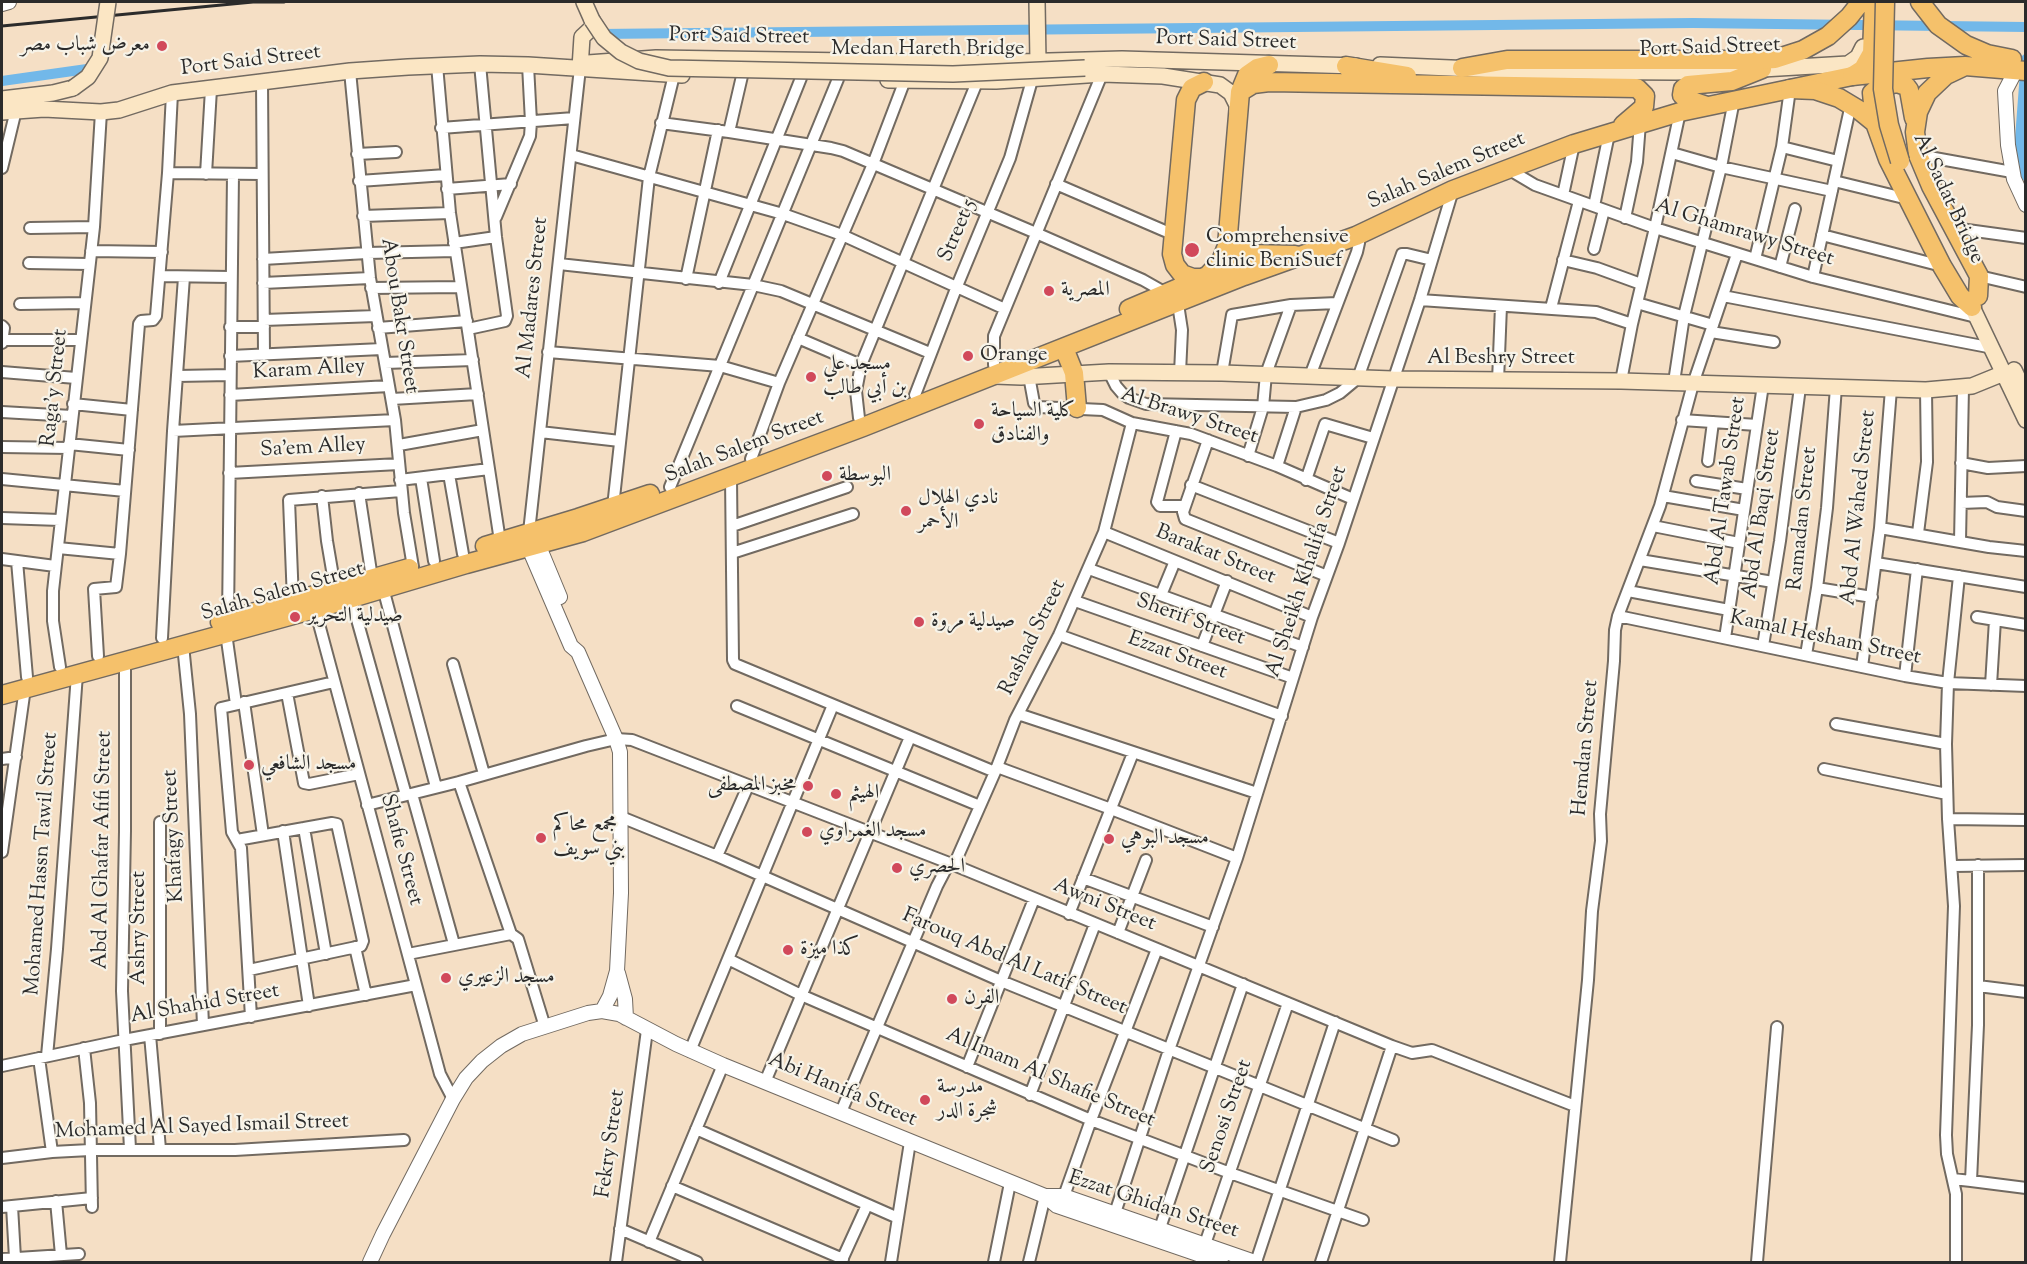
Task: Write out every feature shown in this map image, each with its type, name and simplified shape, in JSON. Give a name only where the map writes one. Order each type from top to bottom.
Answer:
[{"type":"main road","points":[[2,99],[53,93],[73,88],[88,77],[100,58],[108,2]]},
{"type":"main road","name":"Medan Hareth Bridge","points":[[584,2],[597,30],[612,46],[639,62],[659,67],[953,74],[1098,67],[1122,59]]},
{"type":"main road","points":[[1037,2],[1038,62]]},
{"type":"main road","name":"Al Sadat Bridge","points":[[1895,2],[1894,95],[1909,158]]},
{"type":"main road","points":[[1920,2],[1938,25],[1966,45],[2022,67]]},
{"type":"main road","points":[[1852,76],[1867,64],[1870,4]]},
{"type":"main road","points":[[1462,68],[1507,60],[1775,59],[1803,50],[1828,36],[1849,17],[1870,4]]},
{"type":"main road","name":"Al Sadat Bridge","points":[[1870,4],[1889,125],[1909,158],[1975,307]]},
{"type":"main road","points":[[580,62],[582,37],[595,24]]},
{"type":"main road","name":"Port Said Street","points":[[9,111],[54,109],[101,112],[119,110],[172,93],[350,71],[437,65],[528,65],[635,59],[945,63],[1122,59],[1269,65],[1613,72],[1762,69],[1848,64],[1867,46]]},
{"type":"main road","points":[[801,78],[799,66],[805,60]]},
{"type":"main road","name":"Port Said Street","points":[[580,62],[674,75],[838,79],[977,82],[1102,74],[1143,75],[1220,85],[1234,99],[1237,112]]},
{"type":"main road","points":[[1203,62],[1208,63],[1214,69],[1212,78],[1192,88],[1186,100],[1172,234],[1173,260],[1178,270],[1193,279],[1205,277],[1221,261],[1228,238],[1240,93],[1247,75],[1257,68],[1269,65]]},
{"type":"main road","points":[[1346,66],[1392,72],[1438,84]]},
{"type":"main road","points":[[1965,66],[1946,75],[1932,88],[1921,105],[1909,158],[1931,186],[1979,276],[1975,307],[1993,348],[2014,366],[2025,420]]},
{"type":"main road","name":"Salah Salem Street","points":[[2,684],[26,682],[183,645],[293,601],[335,588],[378,583],[532,541],[583,532],[731,478],[1172,298],[1244,276],[1356,236],[1453,190],[1574,144],[1640,123],[1734,100],[1852,76],[1965,66],[2022,67]]},
{"type":"main road","points":[[1707,106],[1686,99],[1682,95],[1683,89],[1688,85],[1732,81],[1762,69]]},
{"type":"main road","name":"Salah Salem Street","points":[[1240,93],[1253,84],[1269,82],[1637,88],[1645,96],[1644,107],[1613,132]]},
{"type":"main road","points":[[1915,126],[1911,94],[1906,86],[1897,83],[1879,87],[1872,93],[1875,123],[1888,159],[1942,266],[1956,289],[1975,307],[2014,366],[2025,394]]},
{"type":"main road","points":[[1790,88],[1815,90],[1851,104],[1875,123]]},
{"type":"main road","points":[[1228,238],[1238,248],[1250,254],[1305,255]]},
{"type":"main road","name":"Salah Salem Street","points":[[68,671],[98,656],[162,638],[315,609],[351,598],[413,567],[463,554],[500,541],[532,541],[614,507],[750,459],[915,395],[1064,348],[1120,325],[1172,298],[1205,277],[1234,264],[1243,267],[1244,276]]},
{"type":"main road","points":[[1064,348],[1074,373],[1077,408]]},
{"type":"main road","name":"Al Beshry Street","points":[[994,370],[1029,376],[1109,372],[1222,373],[1393,379],[1674,382],[1926,390],[1963,388],[1980,384],[2014,366]]},
{"type":"main road","name":"Salah Salem Street","points":[[2,695],[26,682]]},
{"type":"street","points":[[2,4],[9,2]]},
{"type":"street","name":"Al Madares Street","points":[[532,541],[548,352],[580,62]]},
{"type":"street","points":[[378,328],[467,325],[505,321],[507,318],[496,237],[480,64]]},
{"type":"street","points":[[437,65],[441,128],[454,247],[500,541]]},
{"type":"street","points":[[495,219],[528,142],[531,122],[528,65]]},
{"type":"street","points":[[1986,67],[2005,91],[2012,172],[2025,205]]},
{"type":"street","points":[[2005,91],[2022,67]]},
{"type":"street","name":"Abou Bakr Street","points":[[350,71],[370,283],[399,445],[401,486],[413,567]]},
{"type":"street","points":[[994,370],[994,336],[1102,74]]},
{"type":"street","points":[[614,507],[649,177],[674,75]]},
{"type":"street","points":[[686,279],[705,191],[742,76]]},
{"type":"street","points":[[719,283],[801,78]]},
{"type":"street","points":[[670,487],[838,79]]},
{"type":"street","points":[[750,459],[812,303],[873,164],[905,80]]},
{"type":"street","name":"Street 5","points":[[915,395],[1015,145],[1032,80]]},
{"type":"street","points":[[262,82],[264,355]]},
{"type":"street","points":[[859,418],[856,391],[861,365],[977,82]]},
{"type":"street","points":[[1755,259],[1782,147],[1790,88]]},
{"type":"street","points":[[206,174],[211,89]]},
{"type":"street","points":[[98,656],[94,589],[116,587],[139,324],[141,321],[151,321],[155,318],[160,276],[172,93]]},
{"type":"street","points":[[1674,382],[1684,316],[1721,167],[1734,100]]},
{"type":"street","points":[[1813,277],[1851,104]]},
{"type":"street","points":[[2,168],[9,111]]},
{"type":"street","name":"Raga'y Street","points":[[68,671],[52,611],[60,520],[94,227],[101,112]]},
{"type":"street","points":[[1621,381],[1680,112]]},
{"type":"street","points":[[441,128],[574,118]]},
{"type":"street","points":[[661,123],[843,151],[1143,280],[1172,298],[1182,330],[1180,373]]},
{"type":"street","points":[[1625,218],[1636,162],[1640,123]]},
{"type":"street","points":[[1594,249],[1613,132]]},
{"type":"street","points":[[1563,195],[1574,144]]},
{"type":"street","points":[[1782,147],[1838,161]]},
{"type":"street","points":[[357,154],[396,152]]},
{"type":"street","points":[[1672,153],[1775,179],[1908,199]]},
{"type":"street","points":[[571,155],[783,214],[842,235],[1005,309]]},
{"type":"street","points":[[1909,158],[2012,172]]},
{"type":"street","name":"Al Ghamrawy Street","points":[[1508,169],[1535,185],[1625,218],[1813,277],[1975,307]]},
{"type":"street","points":[[168,173],[262,174]]},
{"type":"street","points":[[233,174],[227,626],[263,835]]},
{"type":"street","points":[[359,181],[446,176]]},
{"type":"street","points":[[447,189],[511,184]]},
{"type":"street","points":[[1056,184],[1172,234]]},
{"type":"street","name":"Al Sheikh Khalifa Street","points":[[1115,1213],[1169,1050],[1237,858],[1312,617],[1420,300],[1453,190]]},
{"type":"street","points":[[1551,308],[1579,201]]},
{"type":"street","points":[[1780,267],[1795,209]]},
{"type":"street","points":[[363,216],[450,213]]},
{"type":"street","points":[[30,228],[94,227]]},
{"type":"street","points":[[1953,228],[2025,238]]},
{"type":"street","points":[[1822,235],[1942,266]]},
{"type":"street","points":[[1310,376],[1357,252],[1359,243],[1356,236]]},
{"type":"street","points":[[263,259],[454,247],[496,237]]},
{"type":"street","points":[[91,251],[162,252]]},
{"type":"street","points":[[1109,372],[1122,393],[1137,402],[1146,404],[1263,407],[1311,405],[1347,389],[1358,378],[1401,256],[1407,254],[1432,260]]},
{"type":"street","name":"Hemdan Street","points":[[1560,1263],[1588,980],[1592,911],[1601,841],[1600,814],[1614,662],[1614,636],[1618,616],[1663,496],[1693,384],[1737,254]]},
{"type":"street","points":[[1563,260],[1597,268],[1641,284]]},
{"type":"street","points":[[29,263],[89,264]]},
{"type":"street","points":[[559,264],[753,285],[781,291],[930,353]]},
{"type":"street","points":[[160,276],[231,277]]},
{"type":"street","points":[[1979,276],[2025,286]]},
{"type":"street","points":[[162,638],[184,277]]},
{"type":"street","points":[[263,283],[370,283],[461,287]]},
{"type":"street","points":[[1723,296],[1993,348]]},
{"type":"street","points":[[1420,300],[1596,312],[1632,324]]},
{"type":"street","points":[[20,304],[85,303]]},
{"type":"street","points":[[1222,373],[1232,315],[1291,306],[1337,303]]},
{"type":"street","points":[[1637,303],[1684,316],[1712,329],[1774,342]]},
{"type":"street","points":[[1248,456],[1263,407],[1266,374],[1291,306]]},
{"type":"street","points":[[1498,381],[1501,306]]},
{"type":"street","points":[[230,327],[376,316]]},
{"type":"street","points":[[2,326],[4,328],[2,341],[80,340]]},
{"type":"street","points":[[798,338],[861,365]]},
{"type":"street","points":[[230,356],[382,349]]},
{"type":"street","points":[[548,352],[720,366],[779,383]]},
{"type":"street","points":[[385,363],[473,360]]},
{"type":"street","points":[[2,372],[76,378]]},
{"type":"street","points":[[177,376],[230,375]]},
{"type":"street","name":"Al Brawy Street","points":[[1029,376],[1036,406],[1102,410],[1132,423],[1208,440],[1276,466],[1353,500]]},
{"type":"street","name":"Abd Al Tawab Street","points":[[1725,638],[1763,385]]},
{"type":"street","name":"Karam Alley","points":[[230,395],[390,386]]},
{"type":"street","name":"Abd Al Baqi Street","points":[[1763,646],[1800,387]]},
{"type":"street","name":"Ramadan Street","points":[[1806,655],[1817,588],[1830,478],[1836,387]]},
{"type":"street","points":[[1960,541],[1963,388]]},
{"type":"street","name":"Abd Al Wahed Street","points":[[1862,667],[1880,528],[1891,389]]},
{"type":"street","points":[[1918,533],[1927,462],[1926,390]]},
{"type":"street","points":[[392,399],[478,394]]},
{"type":"street","points":[[73,404],[132,410]]},
{"type":"street","points":[[1276,466],[1296,407]]},
{"type":"street","points":[[2,412],[72,416]]},
{"type":"street","points":[[173,431],[395,420]]},
{"type":"street","points":[[1682,420],[1757,425]]},
{"type":"street","points":[[1708,461],[1713,422]]},
{"type":"street","name":"Rashad Street","points":[[841,1112],[943,872],[952,864],[980,807],[1018,714],[1059,635],[1089,568],[1104,532],[1132,423]]},
{"type":"street","points":[[1306,480],[1325,424],[1373,438]]},
{"type":"street","points":[[399,445],[483,430]]},
{"type":"street","points":[[1176,431],[1157,502],[1160,506],[1185,506]]},
{"type":"street","points":[[540,432],[620,441]]},
{"type":"street","points":[[1208,440],[1185,506],[1183,514],[1187,520],[1327,576]]},
{"type":"street","points":[[2,447],[69,446],[129,450]]},
{"type":"street","points":[[1962,463],[1994,468],[2025,466]]},
{"type":"street","name":"Sa'em Alley","points":[[229,473],[399,464]]},
{"type":"street","points":[[293,601],[288,501],[359,493],[401,486],[421,478],[489,469]]},
{"type":"street","points":[[448,474],[463,554]]},
{"type":"street","points":[[421,478],[434,561]]},
{"type":"street","points":[[731,478],[733,660],[735,664],[910,737],[1111,808],[1237,858]]},
{"type":"street","points":[[2,479],[125,491]]},
{"type":"street","points":[[1696,481],[1747,489]]},
{"type":"street","points":[[1191,485],[1339,543]]},
{"type":"street","points":[[732,526],[847,487]]},
{"type":"street","points":[[359,493],[378,583],[436,787]]},
{"type":"street","points":[[322,496],[335,588]]},
{"type":"street","points":[[1663,496],[1744,510]]},
{"type":"street","points":[[1961,503],[1989,503],[1997,507],[2025,510]]},
{"type":"street","points":[[732,553],[853,514]]},
{"type":"street","points":[[2,518],[60,520]]},
{"type":"street","points":[[1653,526],[1739,543]]},
{"type":"street","points":[[1880,528],[2025,551]]},
{"type":"street","name":"Barakat Street","points":[[1104,532],[1312,617]]},
{"type":"street","points":[[370,1263],[453,1099],[466,1078],[501,1046],[522,1035],[588,1013],[602,1011],[610,996],[617,971],[621,893],[620,759],[616,739],[578,652],[571,646],[532,541]]},
{"type":"street","points":[[58,548],[120,554]]},
{"type":"street","points":[[2,559],[56,566]]},
{"type":"street","points":[[1640,560],[1773,582]]},
{"type":"street","points":[[2,852],[26,682],[17,561]]},
{"type":"street","points":[[1161,595],[1175,561]]},
{"type":"street","points":[[1876,563],[2025,587]]},
{"type":"street","points":[[1089,568],[1303,647]]},
{"type":"street","points":[[1905,676],[1917,569]]},
{"type":"street","points":[[1956,1263],[1956,1209],[1946,1135],[1954,927],[1946,744],[1948,683],[1959,576]]},
{"type":"street","points":[[1202,646],[1227,581]]},
{"type":"street","points":[[1817,588],[1872,597]]},
{"type":"street","points":[[1628,591],[1729,610]]},
{"type":"street","points":[[351,598],[454,944]]},
{"type":"street","name":"Sherif Street","points":[[1075,601],[1293,678]]},
{"type":"street","name":"Shafie Street","points":[[315,609],[440,1074],[453,1099]]},
{"type":"street","name":"Kamal Hesham Street","points":[[1618,616],[1905,676],[1948,683],[2025,686]]},
{"type":"street","points":[[1977,617],[2025,625]]},
{"type":"street","points":[[1991,685],[1995,620]]},
{"type":"street","name":"Ezzat Street","points":[[1059,635],[1282,716]]},
{"type":"street","name":"Khafagy Street","points":[[183,645],[190,714],[203,1026]]},
{"type":"street","name":"Abd Al Ghafar Afifi Street","points":[[125,660],[122,991],[130,1149]]},
{"type":"street","points":[[453,663],[484,774]]},
{"type":"street","name":"Mohamed Hassn Tawil Street","points":[[52,1152],[43,1057],[57,949],[68,671]]},
{"type":"street","points":[[251,1017],[241,848],[232,832],[220,709],[334,682]]},
{"type":"street","points":[[287,693],[304,783],[359,774]]},
{"type":"street","points":[[690,1050],[833,705]]},
{"type":"street","points":[[737,706],[980,807]]},
{"type":"street","points":[[1018,714],[1257,793]]},
{"type":"street","points":[[1836,724],[1946,744]]},
{"type":"street","points":[[765,1082],[910,737]]},
{"type":"street","points":[[367,805],[616,739]]},
{"type":"street","name":"Awni Street","points":[[616,739],[639,742],[952,864],[1392,1046],[1412,1053],[1432,1050],[1575,1106]]},
{"type":"street","points":[[1069,914],[1133,753]]},
{"type":"street","points":[[2,759],[16,758]]},
{"type":"street","points":[[1824,769],[1947,794]]},
{"type":"street","points":[[459,782],[511,934],[518,939],[545,1027]]},
{"type":"street","points":[[717,856],[748,786]]},
{"type":"street","name":"Farouq Abd Al Latif Street","points":[[621,817],[717,856],[1001,981],[1393,1140]]},
{"type":"street","points":[[1948,819],[2025,820]]},
{"type":"street","name":"Ashry Street","points":[[160,822],[155,1034],[160,1149]]},
{"type":"street","points":[[237,840],[335,823],[338,827],[363,941],[361,946],[249,970]]},
{"type":"street","points":[[304,828],[326,954]]},
{"type":"street","points":[[283,831],[309,1006]]},
{"type":"street","points":[[1118,933],[1146,860]]},
{"type":"street","points":[[1953,866],[2025,865]]},
{"type":"street","points":[[1971,1181],[1978,1025],[1978,866]]},
{"type":"street","points":[[1083,878],[1212,927]]},
{"type":"street","points":[[967,1067],[1034,899]]},
{"type":"street","points":[[1030,1095],[1095,924]]},
{"type":"street","points":[[408,954],[511,934]]},
{"type":"street","points":[[356,947],[366,995]]},
{"type":"street","points":[[1064,1196],[1157,949]]},
{"type":"street","name":"Al Imam Al Shafie Street","points":[[728,959],[801,995],[1030,1095],[1230,1173],[1363,1220]]},
{"type":"street","points":[[617,971],[623,989],[626,1018]]},
{"type":"street","points":[[1161,1228],[1242,984]]},
{"type":"street","name":"Al Shahid Street","points":[[2,1066],[124,1040],[416,985]]},
{"type":"street","points":[[1978,986],[2025,992]]},
{"type":"street","name":"Senosi Street","points":[[1205,1244],[1288,1003]]},
{"type":"street","name":"Abi Hanifa Street","points":[[602,1011],[626,1018],[723,1065],[1045,1197]]},
{"type":"street","points":[[1256,1263],[1335,1022]]},
{"type":"street","points":[[1758,1263],[1777,1027]]},
{"type":"street","name":"Fekry Street","points":[[616,1263],[648,1030]]},
{"type":"street","points":[[1321,1263],[1392,1046]]},
{"type":"street","points":[[15,1258],[7,1207],[56,1202],[92,1202],[90,1091],[84,1048]]},
{"type":"street","points":[[649,1242],[723,1065]]},
{"type":"street","points":[[696,1129],[898,1218]]},
{"type":"street","name":"Mohamed Al Sayed Ismail Street","points":[[2,1158],[90,1150],[227,1150],[404,1140]]},
{"type":"street","points":[[891,1263],[910,1142]]},
{"type":"street","points":[[2,1146],[2,1158]]},
{"type":"street","points":[[1953,1179],[2025,1188]]},
{"type":"street","points":[[994,1263],[1010,1183]]},
{"type":"street","points":[[672,1186],[842,1261],[867,1205]]},
{"type":"street","name":"Ezzat Ghidan Street","points":[[1045,1197],[1064,1196],[1256,1263]]},
{"type":"street","points":[[1029,1263],[1045,1197]]},
{"type":"street","name":"Ezzat Ghidan Street","points":[[1045,1197],[1057,1206],[1214,1261]]},
{"type":"street","points":[[56,1202],[61,1255]]},
{"type":"street","points":[[620,1229],[697,1263]]},
{"type":"street","points":[[2,1259],[80,1254]]},
{"type":"waterway","points":[[598,34],[1693,23],[2026,27]]},
{"type":"waterway","points":[[2026,59],[2019,152],[2026,176]]},
{"type":"waterway","points":[[2,81],[87,69]]},
{"type":"railway","points":[[2,26],[253,2],[284,2]]},
{"type":"place","name":"معرض شباب مصر","points":[[162,46]]},
{"type":"place","name":"Comprehensive clinic BeniSuef","points":[[1192,250]]},
{"type":"place","name":"المصرية","points":[[1049,291]]},
{"type":"place","name":"Orange","points":[[968,356]]},
{"type":"place","name":"مسجد علي بن أبي طالب","points":[[811,377]]},
{"type":"place","name":"كلية السياحة والفنادق","points":[[979,424]]},
{"type":"place","name":"البوسطة","points":[[827,476]]},
{"type":"place","name":"نادي الهلال الأحمر","points":[[906,511]]},
{"type":"place","name":"صيدلية التحرير","points":[[295,617]]},
{"type":"place","name":"صيدلية مروة","points":[[919,622]]},
{"type":"place","name":"مسجد الشافعي","points":[[249,765]]},
{"type":"place","name":"مخبز المصطفى","points":[[808,786]]},
{"type":"place","name":"الهيثم","points":[[836,794]]},
{"type":"place","name":"مسجد الغمراوي","points":[[807,832]]},
{"type":"place","name":"مجمع محاكم بني سويف","points":[[541,838]]},
{"type":"place","name":"مسجد البوهي","points":[[1109,839]]},
{"type":"place","name":"الحصري","points":[[897,868]]},
{"type":"place","name":"كذا ميزة","points":[[788,950]]},
{"type":"place","name":"مسجد الزعيري","points":[[446,978]]},
{"type":"place","name":"الفرن","points":[[952,999]]},
{"type":"place","name":"مدرسة شجرة الدر","points":[[925,1100]]}]
